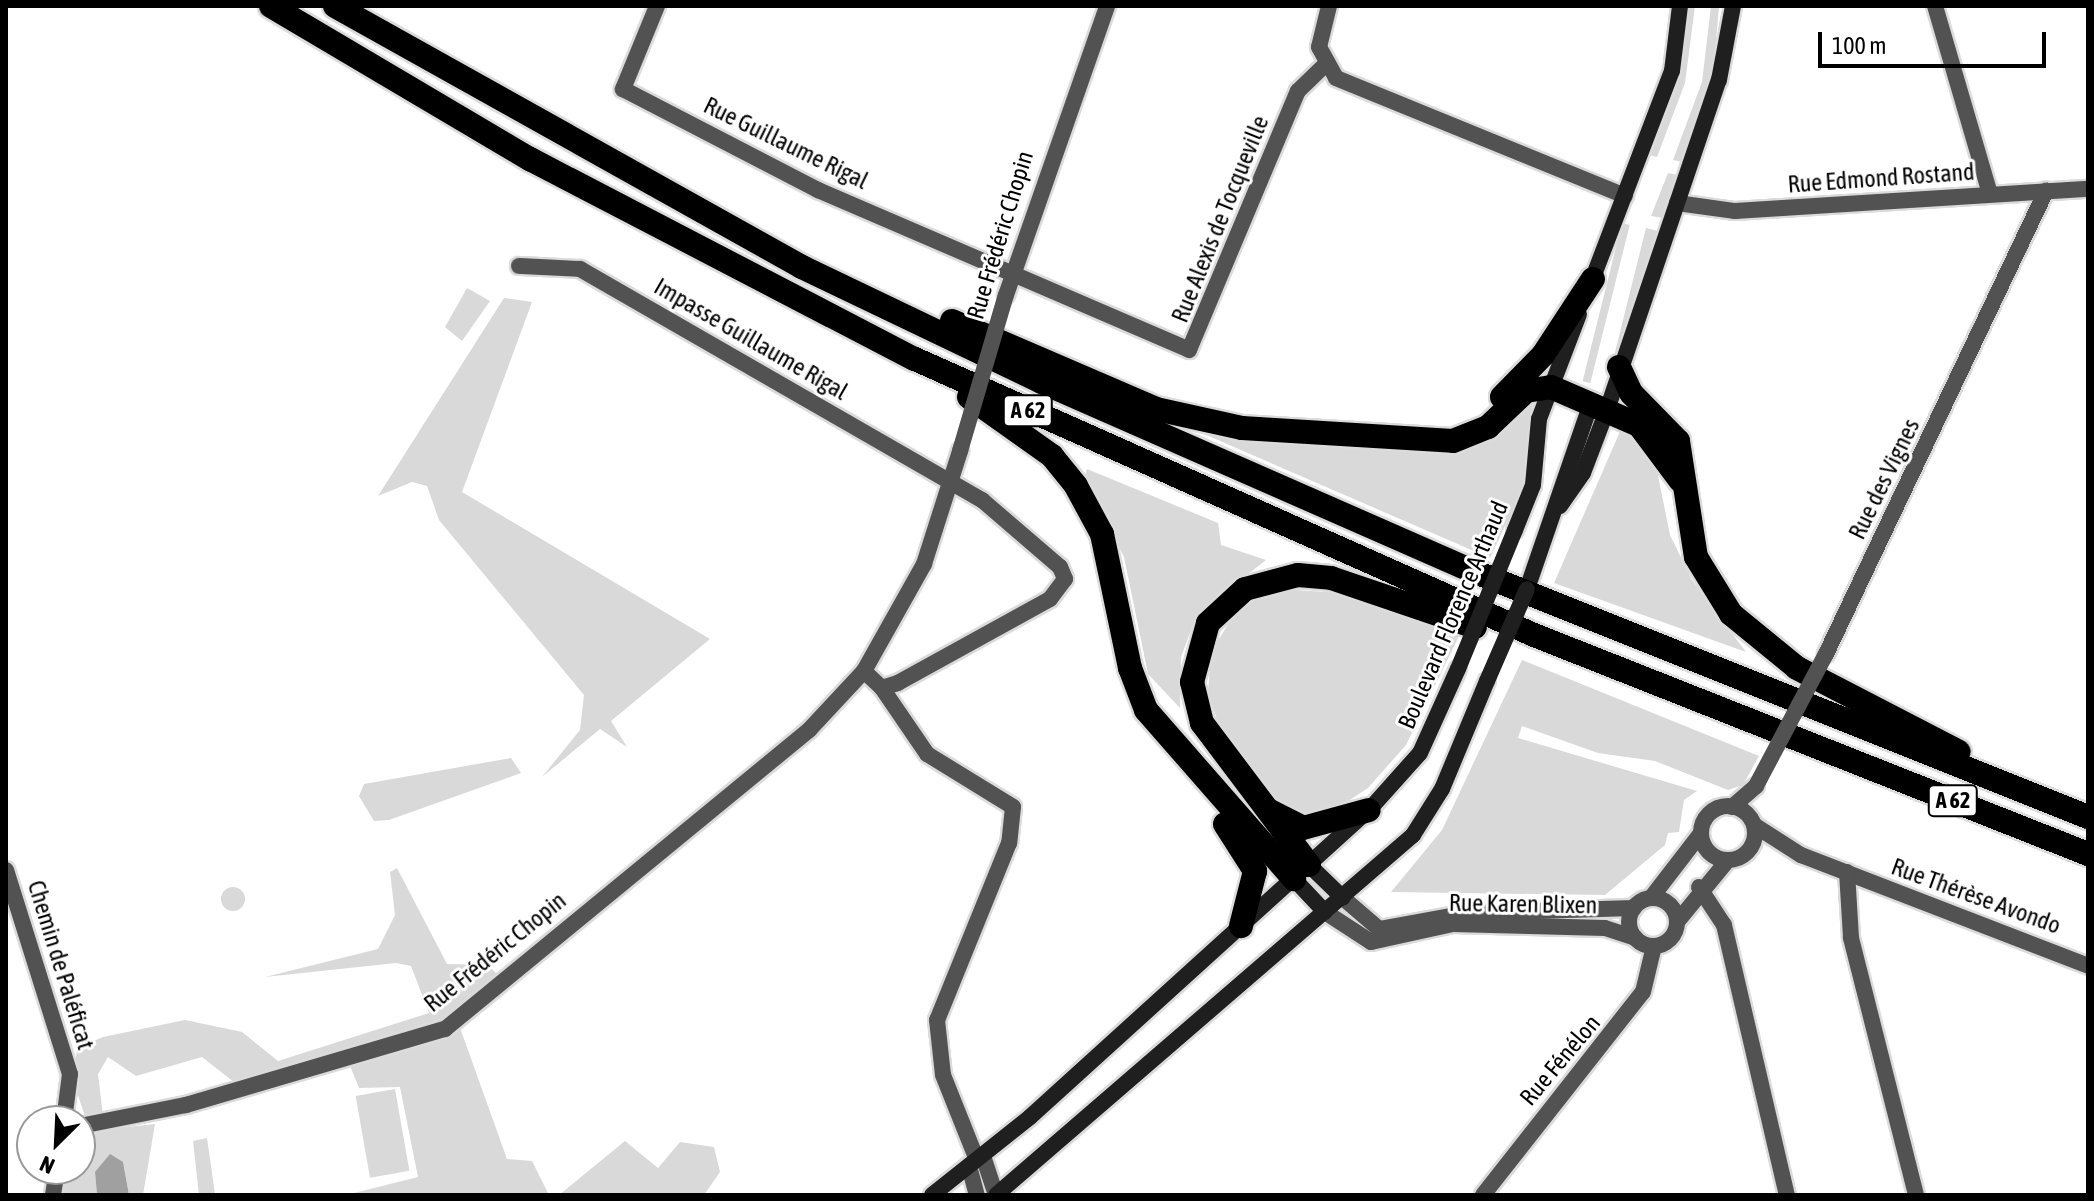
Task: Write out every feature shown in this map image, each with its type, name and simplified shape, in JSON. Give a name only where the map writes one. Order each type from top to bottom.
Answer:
[{"type":"highway","name":"A 62","points":[[271,6],[530,159],[915,359],[1352,557],[1817,750],[2088,854]]},
{"type":"highway","name":"A 62","points":[[335,6],[718,222],[1272,486],[2078,813]]},
{"type":"highway","points":[[718,222],[1156,409],[1242,428],[1438,440],[1469,436],[1526,391],[1551,387],[1599,406],[1652,436],[1680,480]]},
{"type":"highway","points":[[1438,440],[1497,404],[1543,355],[1593,279]]},
{"type":"highway","points":[[915,359],[1036,443],[1076,486],[1102,534],[1140,698],[1218,799],[1255,871],[1241,926]]},
{"type":"highway","points":[[1619,367],[1631,393],[1678,441],[1680,480],[1705,578],[1757,638],[1797,668],[2078,813]]},
{"type":"highway","points":[[1301,872],[1202,723],[1194,662],[1208,623],[1225,604],[1289,575],[1331,578],[1417,604],[1781,751],[1817,750]]},
{"type":"highway","points":[[1218,799],[1301,872]]},
{"type":"highway","points":[[1258,803],[1303,828],[1369,810]]},
{"type":"main road","name":"Boulevard Florence Arthaud","points":[[932,1195],[976,1161],[1301,872],[1369,810],[1420,753],[1515,530],[1551,387],[1672,71],[1680,6]]},
{"type":"main road","points":[[996,1195],[1343,898],[1424,820],[1487,681],[1560,506],[1583,473],[1599,406],[1619,367],[1719,80],[1733,6]]},
{"type":"main road","points":[[1301,872],[1343,898]]},
{"type":"main road","points":[[1301,872],[1325,912]]},
{"type":"street","name":"Rue Guillaume Rigal","points":[[657,6],[623,89],[818,190],[1013,270]]},
{"type":"street","name":"Rue Frédéric Chopin","points":[[96,1123],[186,1105],[445,1029],[809,730],[864,671],[912,590],[952,482],[1013,270],[1107,6]]},
{"type":"street","points":[[1329,6],[1319,47],[1325,65],[1356,88],[1625,196]]},
{"type":"street","points":[[1935,6],[1990,194]]},
{"type":"street","name":"Rue Alexis de Tocqueville","points":[[1013,270],[1189,350],[1298,91],[1325,65]]},
{"type":"street","name":"Rue Edmond Rostand","points":[[1677,203],[1735,211],[2088,189]]},
{"type":"street","name":"Rue des Vignes","points":[[1732,807],[1756,786],[1826,654],[2046,191]]},
{"type":"street","name":"Impasse Guillaume Rigal","points":[[519,266],[580,269],[952,482]]},
{"type":"street","points":[[882,688],[1062,588],[1060,567],[952,482]]},
{"type":"street","points":[[864,671],[882,688],[927,754],[1013,807],[1009,843],[937,1020],[943,1075],[976,1161],[996,1195]]},
{"type":"street","name":"Rue des Vignes","points":[[1752,821],[1756,786]]},
{"type":"street","points":[[1801,855],[1746,853],[1728,860],[1699,887],[1668,941],[1654,946],[1635,938],[1634,908],[1651,898],[1701,833],[1710,813],[1732,807],[1801,855],[1847,872],[1851,938],[1916,1195]]},
{"type":"street","points":[[1746,853],[1752,821]]},
{"type":"street","points":[[1701,833],[1711,853],[1728,860]]},
{"type":"street","name":"Chemin de Paléficat","points":[[6,870],[70,1074],[66,1105]]},
{"type":"street","name":"Rue Thérèse Avondo","points":[[1847,872],[2088,966]]},
{"type":"street","points":[[1699,887],[1724,925],[1787,1195]]},
{"type":"street","name":"Rue Karen Blixen","points":[[1343,898],[1379,929],[1467,913],[1634,908]]},
{"type":"street","points":[[1651,898],[1669,904],[1677,922]]},
{"type":"street","name":"Rue Karen Blixen","points":[[1325,912],[1371,942],[1453,924],[1605,928],[1635,938]]},
{"type":"street","name":"Rue Fénélon","points":[[1483,1195],[1643,992],[1654,946]]},
{"type":"street","points":[[976,1161],[977,1195]]},
{"type":"shaded area","points":[[1687,6],[1695,6],[1685,83],[1657,157],[1649,155],[1678,79]]},
{"type":"shaded area","points":[[1711,6],[1719,6],[1714,65],[1682,162],[1673,160],[1702,82]]},
{"type":"shaded area","points":[[1668,173],[1678,175],[1663,218],[1651,216]]},
{"type":"shaded area","points":[[1622,223],[1630,225],[1590,383],[1583,381]]},
{"type":"shaded area","points":[[1646,228],[1658,231],[1617,394],[1605,391]]},
{"type":"shaded area","points":[[467,288],[490,301],[462,341],[445,327]]},
{"type":"shaded area","points":[[504,298],[532,302],[462,492],[710,639],[611,721],[627,747],[600,729],[542,777],[580,730],[584,695],[439,520],[427,486],[412,482],[378,496]]},
{"type":"shaded area","points":[[1539,400],[1523,487],[1490,558],[1197,431],[1434,451]]},
{"type":"shaded area","points":[[1622,427],[1656,466],[1670,535],[1692,580],[1746,652],[1554,583]]},
{"type":"shaded area","points":[[1087,469],[1218,523],[1221,545],[1266,560],[1197,614],[1181,657],[1180,708],[1148,674],[1124,557],[1084,478]]},
{"type":"shaded area","points":[[1296,590],[1342,593],[1460,634],[1406,745],[1368,788],[1321,819],[1285,813],[1220,729],[1208,692],[1211,652],[1233,616],[1260,597]]},
{"type":"shaded area","points":[[1522,660],[1759,756],[1743,785],[1728,790],[1655,761],[1598,753],[1522,726],[1518,738],[1697,791],[1684,800],[1679,832],[1668,833],[1665,845],[1605,895],[1391,892],[1442,830]]},
{"type":"shaded area","points":[[511,758],[521,773],[389,820],[374,821],[359,796],[364,784]]},
{"type":"shaded area","points":[[397,868],[447,964],[488,965],[499,976],[454,1015],[234,1082],[202,1057],[136,1076],[108,1057],[98,1074],[103,1116],[96,1117],[96,1105],[81,1105],[73,1081],[77,1048],[103,1037],[185,1020],[242,1032],[278,1061],[429,1013],[411,966],[396,963],[265,977],[378,949],[395,915],[390,872]]},
{"type":"shaded area","points":[[233,887],[244,894],[245,899],[238,910],[233,911],[222,904],[221,899],[228,888]]},
{"type":"shaded area","points":[[459,1025],[507,1159],[532,1161],[549,1195],[346,1195],[418,1177],[400,1087],[359,1088],[348,1061]]},
{"type":"shaded area","points":[[395,1089],[409,1171],[370,1178],[356,1096]]},
{"type":"shaded area","points":[[155,1124],[143,1195],[129,1195],[123,1162],[96,1172],[96,1130]]},
{"type":"shaded area","points":[[207,1138],[215,1195],[199,1195],[193,1141]]},
{"type":"shaded area","points":[[625,1141],[658,1168],[680,1142],[714,1147],[720,1172],[704,1195],[559,1195]]},
{"type":"shaded area","points":[[110,1154],[123,1162],[129,1195],[97,1195],[96,1171]]},
{"type":"shaded area","points":[[96,1184],[97,1195],[59,1195],[60,1185]]}]
